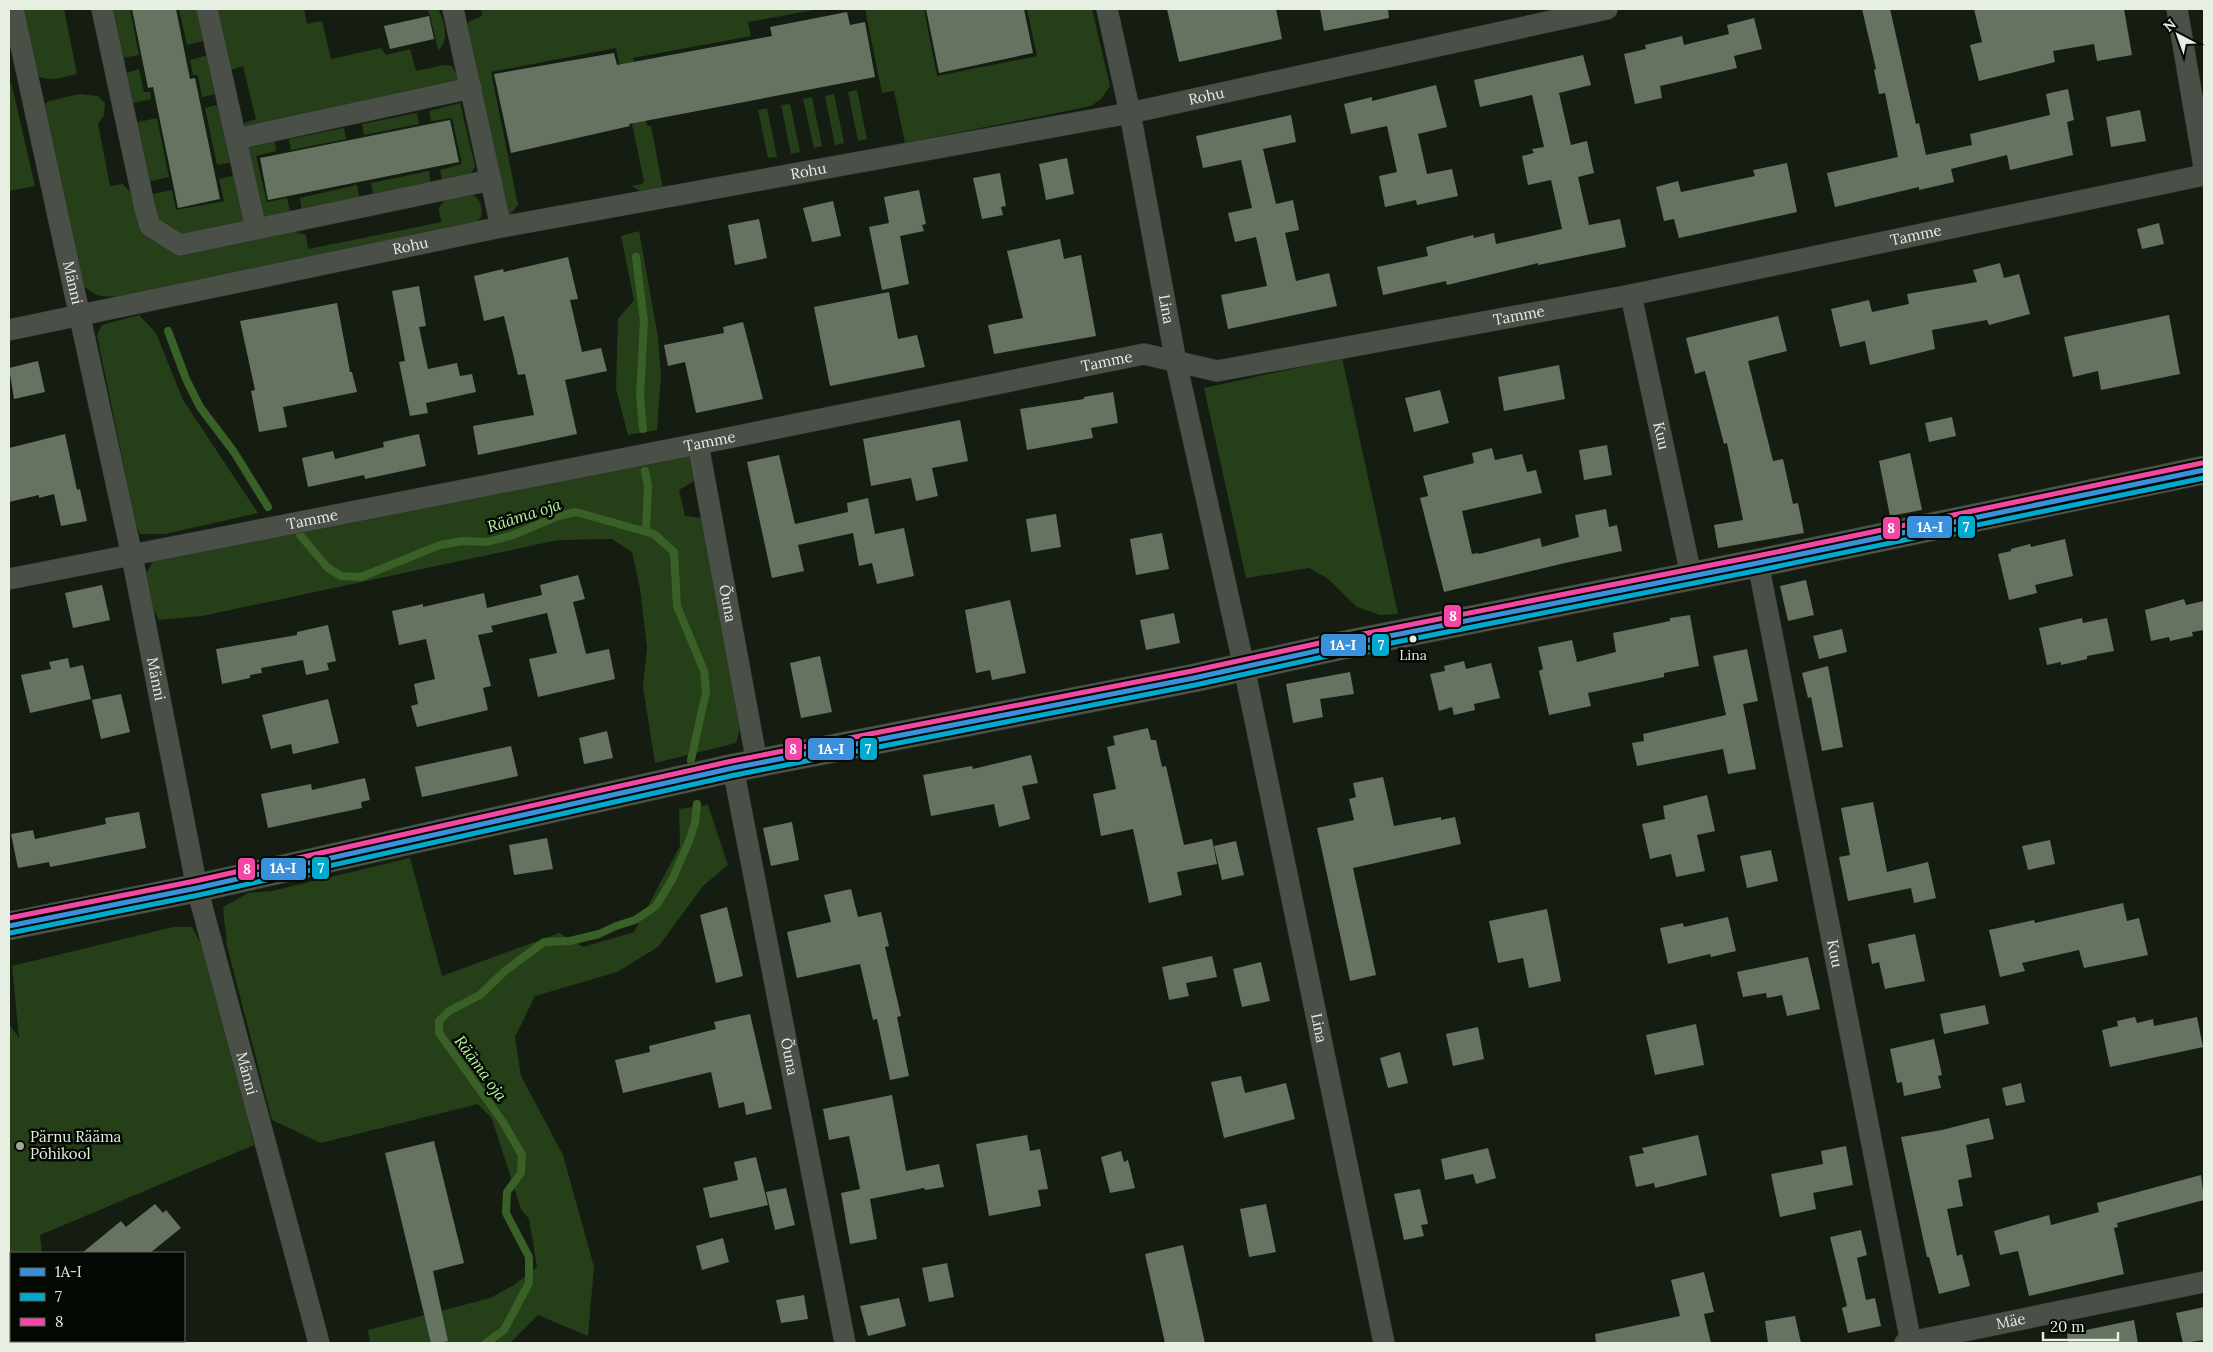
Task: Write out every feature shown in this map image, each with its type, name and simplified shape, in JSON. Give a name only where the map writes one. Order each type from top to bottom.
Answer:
[{"type":"street","name":"Männi","points":[[13,9],[17,66],[79,316],[132,556],[198,888],[319,1343]]},
{"type":"street","points":[[102,9],[150,226],[180,245],[491,180]]},
{"type":"street","points":[[207,9],[256,229]]},
{"type":"street","points":[[453,9],[501,227]]},
{"type":"street","name":"Lina","points":[[1107,9],[1130,113],[1176,362],[1244,667],[1384,1343]]},
{"type":"street","name":"Rohu","points":[[9,330],[501,227],[1130,113],[1607,9]]},
{"type":"street","points":[[2177,9],[2204,167]]},
{"type":"street","points":[[236,139],[470,88]]},
{"type":"street","name":"Tamme","points":[[9,579],[698,444],[1144,354],[1217,371],[1631,296],[2204,175]]},
{"type":"street","name":"Kuu","points":[[1631,296],[1691,575]]},
{"type":"street","name":"Õuna","points":[[698,444],[745,766],[845,1343]]},
{"type":"street","points":[[9,926],[198,888],[745,766],[1244,667],[1691,575],[1758,564],[2204,470]]},
{"type":"street","name":"Kuu","points":[[1758,564],[1909,1343]]},
{"type":"street","name":"Mäe","points":[[1909,1343],[2204,1282]]},
{"type":"green space","points":[[21,9],[64,9],[77,74],[50,79],[36,75]]},
{"type":"green space","points":[[110,9],[130,9],[139,55],[122,58]]},
{"type":"green space","points":[[179,9],[197,9],[203,41],[187,45]]},
{"type":"green space","points":[[214,9],[304,9],[307,24],[322,21],[331,59],[381,48],[386,55],[410,49],[416,71],[444,65],[452,66],[457,76],[458,84],[240,132],[239,125],[256,119],[243,66],[228,71]]},
{"type":"green space","points":[[427,9],[438,9],[444,24],[444,42],[438,50],[430,15]]},
{"type":"green space","points":[[481,9],[819,9],[748,22],[751,36],[633,58],[647,126],[651,126],[663,189],[644,193],[631,186],[642,184],[644,181],[616,48],[491,72],[518,205],[508,217],[467,28],[468,22],[482,16]]},
{"type":"green space","points":[[865,9],[924,9],[937,76],[1037,56],[1027,9],[1092,9],[1110,86],[1101,99],[1091,106],[905,143],[894,91],[882,93]]},
{"type":"green space","points":[[208,55],[217,94],[202,97],[198,75],[193,75],[190,60]]},
{"type":"green space","points":[[139,69],[144,92],[150,92],[151,99],[130,104],[123,74]]},
{"type":"green space","points":[[9,82],[11,82],[35,186],[9,191]]},
{"type":"green space","points":[[857,90],[867,139],[858,141],[848,92]]},
{"type":"green space","points":[[79,94],[98,96],[105,103],[104,115],[98,124],[110,186],[123,184],[134,197],[151,238],[290,231],[306,235],[308,249],[442,222],[440,206],[451,198],[469,192],[480,202],[482,209],[481,218],[472,224],[127,295],[107,297],[97,295],[81,283],[40,107],[49,101]]},
{"type":"green space","points":[[834,94],[844,143],[835,145],[825,96]]},
{"type":"green space","points":[[812,97],[822,146],[814,148],[803,99]]},
{"type":"green space","points":[[460,103],[475,166],[471,174],[443,184],[440,170],[462,164],[452,118],[431,121],[429,111]]},
{"type":"green space","points":[[221,104],[233,162],[217,165],[205,108]]},
{"type":"green space","points":[[790,104],[800,152],[791,154],[781,105]]},
{"type":"green space","points":[[767,108],[777,157],[768,158],[758,110]]},
{"type":"green space","points":[[417,113],[419,124],[364,135],[362,124]]},
{"type":"green space","points":[[157,118],[169,177],[146,182],[134,123]]},
{"type":"green space","points":[[344,128],[346,139],[291,150],[289,139]]},
{"type":"green space","points":[[275,141],[276,151],[256,156],[267,202],[287,198],[291,216],[263,218],[247,148]]},
{"type":"green space","points":[[429,171],[431,186],[374,197],[371,183]]},
{"type":"green space","points":[[236,175],[245,217],[243,224],[185,236],[156,222],[148,195],[172,190],[176,210],[224,201],[219,179]]},
{"type":"green space","points":[[357,185],[360,201],[302,212],[300,198]]},
{"type":"green space","points":[[639,231],[658,337],[661,376],[657,430],[628,435],[616,389],[618,319],[634,300],[621,236]]},
{"type":"green space","points":[[139,315],[156,333],[183,400],[258,513],[165,534],[140,534],[136,525],[97,335],[102,325]]},
{"type":"green space","points":[[1342,358],[1398,614],[1380,615],[1357,607],[1327,578],[1309,568],[1246,578],[1204,388]]},
{"type":"green space","points":[[688,452],[694,481],[679,490],[685,516],[701,518],[742,720],[736,743],[655,763],[643,687],[647,648],[640,588],[632,552],[612,539],[558,540],[202,616],[159,620],[151,604],[146,574],[153,561]]},
{"type":"green space","points":[[708,805],[728,865],[703,886],[658,947],[617,972],[535,996],[515,1037],[521,1076],[563,1155],[594,1267],[588,1336],[538,1315],[510,1343],[370,1343],[368,1330],[490,1298],[514,1285],[537,1267],[529,1219],[521,1209],[492,1119],[478,1104],[321,1143],[272,1120],[227,946],[223,907],[248,893],[272,891],[410,858],[442,976],[559,933],[583,947],[634,932],[680,846],[679,809]]},
{"type":"green space","points":[[173,927],[192,927],[207,955],[254,1145],[40,1235],[42,1252],[10,1252],[10,1342],[50,1343],[9,1343],[9,1024],[19,1038],[12,966]]},
{"type":"building","points":[[132,9],[176,9],[190,79],[195,78],[220,199],[178,208],[153,87],[148,88]]},
{"type":"building","points":[[926,9],[1024,9],[1033,53],[939,73]]},
{"type":"building","points":[[1167,9],[1276,9],[1282,39],[1179,62]]},
{"type":"building","points":[[1320,9],[1388,9],[1389,18],[1324,31]]},
{"type":"building","points":[[1862,9],[1890,9],[1916,124],[1919,123],[1926,155],[1972,145],[1970,134],[2050,115],[2046,94],[2068,89],[2074,120],[2067,122],[2073,155],[2010,170],[2007,155],[1951,169],[1954,182],[1919,190],[1919,187],[1835,207],[1827,173],[1898,157],[1885,93],[1879,94],[1874,70],[1876,69]]},
{"type":"building","points":[[1974,9],[2124,9],[2132,55],[2097,61],[2094,44],[2053,51],[2055,62],[1979,81],[1970,45],[1982,42]]},
{"type":"building","points":[[847,12],[850,25],[865,22],[875,77],[629,124],[630,126],[511,153],[494,74],[614,53],[617,65],[772,36],[770,27]]},
{"type":"building","points":[[429,16],[434,39],[390,49],[384,26]]},
{"type":"building","points":[[1754,18],[1762,49],[1734,56],[1737,68],[1660,86],[1662,98],[1635,104],[1624,54],[1646,49],[1645,45],[1682,36],[1684,45],[1729,34],[1727,25]]},
{"type":"building","points":[[1583,55],[1591,85],[1559,93],[1571,145],[1587,141],[1594,173],[1578,177],[1589,225],[1620,219],[1626,247],[1538,265],[1538,263],[1447,285],[1446,281],[1383,295],[1377,267],[1428,256],[1426,247],[1473,235],[1474,238],[1494,233],[1496,244],[1562,229],[1551,180],[1528,185],[1522,156],[1534,153],[1532,149],[1544,147],[1532,95],[1480,107],[1474,80]]},
{"type":"building","points":[[1436,85],[1447,127],[1418,134],[1427,174],[1452,169],[1458,196],[1417,205],[1416,200],[1385,207],[1379,176],[1397,172],[1387,126],[1351,134],[1344,104],[1372,97],[1372,101]]},
{"type":"building","points":[[2140,110],[2146,141],[2111,147],[2106,117]]},
{"type":"building","points":[[1291,115],[1296,142],[1263,149],[1276,204],[1293,200],[1299,230],[1285,233],[1296,281],[1329,273],[1337,306],[1228,329],[1221,295],[1267,286],[1256,237],[1235,242],[1228,213],[1252,208],[1241,160],[1203,168],[1196,136]]},
{"type":"building","points":[[450,120],[459,162],[268,200],[260,158]]},
{"type":"building","points":[[1067,158],[1074,194],[1046,200],[1039,164]]},
{"type":"building","points":[[1787,163],[1797,212],[1679,238],[1674,219],[1664,221],[1656,187],[1678,181],[1681,192],[1755,176],[1753,170]]},
{"type":"building","points":[[1000,173],[1006,206],[1001,207],[1003,215],[982,219],[973,178]]},
{"type":"building","points":[[919,190],[926,224],[922,225],[924,231],[900,236],[909,284],[882,290],[869,227],[889,223],[884,197]]},
{"type":"building","points":[[833,201],[841,236],[812,242],[803,208]]},
{"type":"building","points":[[759,219],[767,258],[735,265],[728,225]]},
{"type":"building","points":[[2159,223],[2164,244],[2142,249],[2137,229]]},
{"type":"building","points":[[1060,239],[1064,259],[1081,255],[1096,336],[994,354],[988,325],[1023,318],[1007,251]]},
{"type":"building","points":[[568,257],[578,299],[570,300],[582,352],[601,348],[607,371],[565,380],[577,434],[478,455],[473,426],[534,415],[525,374],[518,375],[504,316],[484,321],[474,276],[503,269],[504,272]]},
{"type":"building","points":[[2000,263],[2004,278],[2019,274],[2030,314],[1989,325],[1987,320],[1932,330],[1935,349],[1870,365],[1865,341],[1840,347],[1831,309],[1869,300],[1872,312],[1909,304],[1907,294],[1977,282],[1973,270]]},
{"type":"building","points":[[419,286],[426,326],[419,327],[428,369],[457,363],[460,376],[472,374],[476,392],[426,403],[428,413],[410,416],[399,362],[405,361],[392,291]]},
{"type":"building","points":[[889,292],[898,339],[917,335],[925,367],[830,386],[814,307]]},
{"type":"building","points":[[337,303],[350,372],[352,372],[357,392],[283,407],[287,427],[259,432],[251,391],[255,390],[240,321]]},
{"type":"building","points":[[2169,315],[2180,374],[2101,390],[2098,371],[2073,377],[2064,337]]},
{"type":"building","points":[[1778,316],[1787,351],[1748,361],[1773,461],[1783,459],[1793,504],[1798,503],[1804,533],[1718,548],[1714,525],[1743,520],[1727,443],[1724,444],[1705,371],[1695,374],[1686,338]]},
{"type":"building","points":[[743,322],[763,399],[696,413],[685,362],[668,366],[664,345],[724,333],[723,327]]},
{"type":"building","points":[[38,361],[45,392],[14,399],[9,368]]},
{"type":"building","points":[[1559,365],[1565,399],[1504,411],[1498,377]]},
{"type":"building","points":[[1440,390],[1449,423],[1414,432],[1405,398]]},
{"type":"building","points":[[1113,392],[1118,423],[1091,428],[1093,438],[1027,450],[1020,409],[1084,399],[1084,397]]},
{"type":"building","points":[[1952,417],[1956,436],[1929,442],[1925,423]]},
{"type":"building","points":[[960,420],[968,461],[932,468],[938,496],[916,501],[911,478],[871,486],[863,439]]},
{"type":"building","points":[[65,434],[77,490],[80,489],[87,521],[61,526],[54,494],[39,498],[39,495],[9,502],[9,448]]},
{"type":"building","points":[[419,434],[426,466],[365,479],[364,475],[308,487],[302,458],[333,451],[335,459],[384,447],[383,442]]},
{"type":"building","points":[[1607,445],[1612,475],[1584,480],[1579,450]]},
{"type":"building","points":[[1492,448],[1495,460],[1522,454],[1527,472],[1536,470],[1542,493],[1462,511],[1472,554],[1479,554],[1540,538],[1542,547],[1579,537],[1575,515],[1606,509],[1609,527],[1617,525],[1622,551],[1444,592],[1420,498],[1428,496],[1423,476],[1474,463],[1472,453]]},
{"type":"building","points":[[1910,453],[1922,510],[1890,516],[1879,461]]},
{"type":"building","points":[[779,455],[795,524],[848,512],[847,503],[868,498],[875,534],[904,528],[914,576],[877,584],[872,563],[859,566],[853,533],[798,545],[804,571],[772,578],[747,462]]},
{"type":"building","points":[[1056,514],[1061,547],[1031,552],[1026,519]]},
{"type":"building","points":[[1162,533],[1169,569],[1136,575],[1130,539]]},
{"type":"building","points":[[2065,539],[2073,576],[2035,585],[2037,593],[2009,600],[1998,554],[2030,544],[2031,547]]},
{"type":"building","points":[[578,575],[585,599],[573,602],[586,654],[609,649],[615,679],[538,697],[529,659],[557,653],[547,613],[491,626],[493,632],[478,635],[491,686],[483,688],[488,710],[417,727],[411,706],[418,704],[414,684],[435,679],[426,639],[399,645],[392,611],[423,604],[423,607],[484,593],[487,608],[542,595],[540,585]]},
{"type":"building","points":[[1806,580],[1814,615],[1788,621],[1780,586]]},
{"type":"building","points":[[102,585],[110,620],[73,628],[65,593]]},
{"type":"building","points":[[2184,599],[2186,605],[2204,601],[2204,630],[2192,632],[2193,636],[2170,641],[2169,637],[2151,641],[2145,610]]},
{"type":"building","points":[[1010,600],[1026,673],[992,680],[990,670],[976,673],[965,610]]},
{"type":"building","points":[[1174,613],[1180,643],[1146,650],[1140,620]]},
{"type":"building","points":[[1690,615],[1699,666],[1664,673],[1664,677],[1588,693],[1591,706],[1549,715],[1539,671],[1543,669],[1538,647],[1572,640],[1577,662],[1616,652],[1613,633],[1670,621],[1670,618]]},
{"type":"building","points":[[2082,618],[2083,623],[2107,618],[2114,651],[2087,656],[2087,659],[2061,665],[2061,662],[2047,665],[2039,628]]},
{"type":"building","points":[[328,625],[336,661],[327,663],[329,670],[306,675],[303,660],[261,668],[262,673],[250,675],[250,678],[222,684],[216,649],[297,635],[297,632]]},
{"type":"building","points":[[1842,629],[1847,652],[1819,659],[1813,636]]},
{"type":"building","points":[[1747,649],[1758,701],[1743,704],[1756,769],[1728,774],[1723,749],[1637,766],[1632,743],[1644,741],[1643,734],[1726,715],[1713,656]]},
{"type":"building","points":[[820,656],[832,712],[801,718],[790,663]]},
{"type":"building","points":[[68,658],[70,668],[83,665],[91,699],[30,713],[21,675],[51,669],[49,662]]},
{"type":"building","points":[[1464,661],[1466,669],[1491,663],[1500,698],[1474,704],[1475,710],[1454,715],[1452,707],[1439,711],[1430,674],[1445,671],[1444,666]]},
{"type":"building","points":[[1828,666],[1843,747],[1822,751],[1811,697],[1808,698],[1802,673]]},
{"type":"building","points":[[1350,672],[1354,694],[1320,699],[1323,717],[1293,723],[1286,684]]},
{"type":"building","points":[[121,694],[130,732],[101,739],[92,700]]},
{"type":"building","points":[[328,699],[339,743],[293,754],[291,744],[271,749],[262,715]]},
{"type":"building","points":[[1148,728],[1151,740],[1156,740],[1162,767],[1166,766],[1184,845],[1212,839],[1217,864],[1177,872],[1182,895],[1149,903],[1133,829],[1101,836],[1093,794],[1116,789],[1107,747],[1115,745],[1113,736]]},
{"type":"building","points":[[607,731],[613,758],[584,764],[579,738]]},
{"type":"building","points":[[511,746],[518,776],[422,797],[415,767]]},
{"type":"building","points":[[1031,755],[1038,783],[1022,786],[1030,819],[999,827],[994,804],[931,816],[923,775],[972,766],[973,769]]},
{"type":"building","points":[[1383,777],[1394,826],[1441,817],[1441,820],[1455,817],[1461,844],[1353,868],[1376,975],[1350,981],[1317,828],[1354,820],[1349,799],[1356,797],[1353,783]]},
{"type":"building","points":[[365,778],[370,800],[361,802],[362,808],[268,828],[261,794],[311,784],[312,790]]},
{"type":"building","points":[[1707,795],[1715,831],[1697,835],[1705,871],[1676,877],[1671,854],[1650,859],[1642,824],[1665,819],[1663,806]]},
{"type":"building","points":[[1873,802],[1887,872],[1928,862],[1936,898],[1914,903],[1911,888],[1848,901],[1839,857],[1850,855],[1841,808]]},
{"type":"building","points":[[139,812],[146,848],[50,867],[49,862],[18,868],[11,834],[33,830],[35,839],[106,824],[105,818]]},
{"type":"building","points":[[792,822],[799,860],[771,866],[763,828]]},
{"type":"building","points":[[547,838],[553,869],[514,875],[509,845]]},
{"type":"building","points":[[2050,840],[2055,864],[2028,870],[2022,846]]},
{"type":"building","points":[[1236,841],[1244,875],[1222,880],[1214,846]]},
{"type":"building","points":[[1771,850],[1778,881],[1747,888],[1740,856]]},
{"type":"building","points":[[851,889],[858,917],[881,912],[889,946],[885,947],[901,1016],[897,1017],[909,1076],[890,1080],[877,1019],[873,1020],[860,964],[797,978],[787,932],[831,922],[824,895]]},
{"type":"building","points":[[2123,903],[2127,921],[2139,918],[2148,955],[2084,968],[2079,950],[2022,963],[2025,971],[2000,977],[1989,930],[2034,920],[2035,923]]},
{"type":"building","points":[[727,907],[743,976],[716,983],[700,915]]},
{"type":"building","points":[[1547,909],[1561,981],[1529,988],[1523,958],[1498,963],[1489,921]]},
{"type":"building","points":[[1728,917],[1736,951],[1711,957],[1710,954],[1668,964],[1660,928],[1683,923],[1684,927]]},
{"type":"building","points":[[1915,934],[1925,981],[1885,989],[1879,962],[1872,964],[1868,944]]},
{"type":"building","points":[[1212,956],[1217,977],[1186,983],[1189,996],[1169,1000],[1162,967]]},
{"type":"building","points":[[1808,957],[1820,1009],[1787,1016],[1782,995],[1767,998],[1766,993],[1743,997],[1737,972]]},
{"type":"building","points":[[1261,962],[1270,1001],[1242,1007],[1233,969]]},
{"type":"building","points":[[1985,1005],[1989,1024],[1944,1034],[1940,1014]]},
{"type":"building","points":[[750,1014],[772,1109],[746,1115],[744,1102],[719,1108],[711,1072],[623,1093],[615,1060],[650,1052],[649,1046],[716,1029],[714,1022]]},
{"type":"building","points":[[2135,1017],[2137,1023],[2153,1019],[2154,1026],[2197,1017],[2203,1047],[2110,1067],[2102,1030],[2118,1026],[2117,1021]]},
{"type":"building","points":[[1696,1024],[1704,1065],[1655,1075],[1646,1035]]},
{"type":"building","points":[[1478,1027],[1484,1059],[1453,1066],[1446,1034]]},
{"type":"building","points":[[1934,1039],[1942,1075],[1938,1076],[1941,1088],[1904,1096],[1902,1082],[1897,1083],[1890,1049]]},
{"type":"building","points":[[1400,1052],[1408,1083],[1388,1088],[1380,1058]]},
{"type":"building","points":[[1241,1076],[1245,1093],[1286,1083],[1295,1119],[1224,1138],[1211,1082]]},
{"type":"building","points":[[2021,1083],[2025,1102],[2006,1106],[2002,1088]]},
{"type":"building","points":[[892,1095],[906,1171],[939,1164],[944,1187],[925,1190],[924,1188],[870,1199],[877,1239],[850,1244],[841,1193],[860,1189],[849,1136],[829,1140],[823,1109]]},
{"type":"building","points":[[1989,1118],[1994,1139],[1966,1145],[1972,1177],[1958,1180],[1963,1206],[1947,1209],[1957,1256],[1962,1254],[1970,1286],[1939,1294],[1929,1257],[1927,1257],[1901,1137],[1942,1130]]},
{"type":"building","points":[[1027,1135],[1030,1151],[1040,1149],[1048,1189],[1038,1190],[1041,1206],[989,1216],[976,1144]]},
{"type":"building","points":[[1698,1135],[1707,1175],[1655,1188],[1654,1183],[1636,1187],[1629,1156],[1644,1153],[1642,1148]]},
{"type":"building","points":[[434,1141],[464,1263],[433,1271],[448,1341],[439,1343],[431,1343],[385,1153]]},
{"type":"building","points":[[1846,1146],[1853,1185],[1813,1193],[1816,1209],[1780,1217],[1771,1174],[1823,1164],[1821,1151]]},
{"type":"building","points":[[1488,1148],[1496,1178],[1476,1184],[1473,1174],[1445,1180],[1441,1159]]},
{"type":"building","points":[[1121,1151],[1124,1162],[1128,1160],[1135,1188],[1110,1193],[1101,1157]]},
{"type":"building","points":[[756,1157],[768,1205],[710,1218],[703,1188],[738,1180],[734,1162]]},
{"type":"building","points":[[2201,1175],[2204,1200],[2117,1223],[2118,1227],[2114,1228],[2124,1274],[2029,1296],[2018,1251],[2000,1255],[1994,1231],[2049,1215],[2051,1225],[2099,1212],[2097,1203]]},
{"type":"building","points":[[786,1188],[795,1225],[775,1230],[766,1192]]},
{"type":"building","points":[[1420,1189],[1428,1224],[1421,1225],[1424,1236],[1404,1240],[1394,1194]]},
{"type":"building","points":[[155,1204],[163,1213],[166,1210],[181,1228],[151,1252],[83,1252],[121,1221],[126,1227]]},
{"type":"building","points":[[1266,1204],[1276,1252],[1249,1257],[1240,1209]]},
{"type":"building","points":[[1861,1230],[1867,1255],[1857,1258],[1866,1300],[1875,1298],[1881,1326],[1848,1333],[1842,1308],[1847,1306],[1830,1237]]},
{"type":"building","points":[[723,1238],[729,1262],[702,1270],[696,1246]]},
{"type":"building","points":[[1183,1245],[1205,1343],[1165,1343],[1145,1254]]},
{"type":"building","points":[[947,1263],[954,1297],[929,1302],[922,1268]]},
{"type":"building","points":[[1704,1272],[1714,1312],[1704,1314],[1711,1343],[1596,1343],[1595,1334],[1680,1316],[1671,1280]]},
{"type":"building","points":[[804,1295],[808,1319],[781,1323],[776,1300]]},
{"type":"building","points":[[899,1298],[906,1326],[868,1336],[860,1306]]},
{"type":"building","points":[[2204,1307],[2204,1340],[2183,1343],[2176,1313]]},
{"type":"building","points":[[1795,1316],[1801,1343],[1768,1343],[1765,1321]]},
{"type":"building","points":[[2134,1320],[2138,1343],[2068,1343],[2067,1334]]},
{"type":"waterway","points":[[636,257],[644,321],[640,395],[643,429]]},
{"type":"waterway","name":"Rääma oja","points":[[168,331],[186,379],[200,407],[234,452],[268,507]]},
{"type":"waterway","points":[[645,471],[648,486],[646,531]]},
{"type":"waterway","name":"Rääma oja","points":[[300,535],[328,568],[341,576],[361,577],[440,545],[463,541],[487,542],[513,535],[558,516],[576,512],[654,534],[674,552],[677,606],[704,671],[706,692],[691,760]]},
{"type":"waterway","name":"Rääma oja","points":[[486,1343],[504,1330],[529,1283],[529,1257],[506,1213],[507,1192],[521,1173],[522,1155],[503,1122],[439,1033],[439,1021],[449,1011],[480,995],[505,971],[544,942],[570,941],[599,934],[635,920],[656,906],[673,878],[689,841],[695,823],[697,804]]},
{"type":"transit line","name":"8","points":[[9,918],[195,881],[732,761],[1192,671],[1338,639],[1757,556],[2202,463]]},
{"type":"transit line","name":"1A-I","points":[[9,926],[197,888],[733,768],[1194,678],[1339,646],[1758,563],[2204,470]]},
{"type":"transit line","name":"7","points":[[10,933],[199,895],[735,775],[1195,685],[1341,653],[1760,570],[2204,478]]},
{"type":"place","name":"Lina","points":[[1413,639]]},
{"type":"place","name":"Pärnu Rääma Põhikool","points":[[20,1146]]}]
